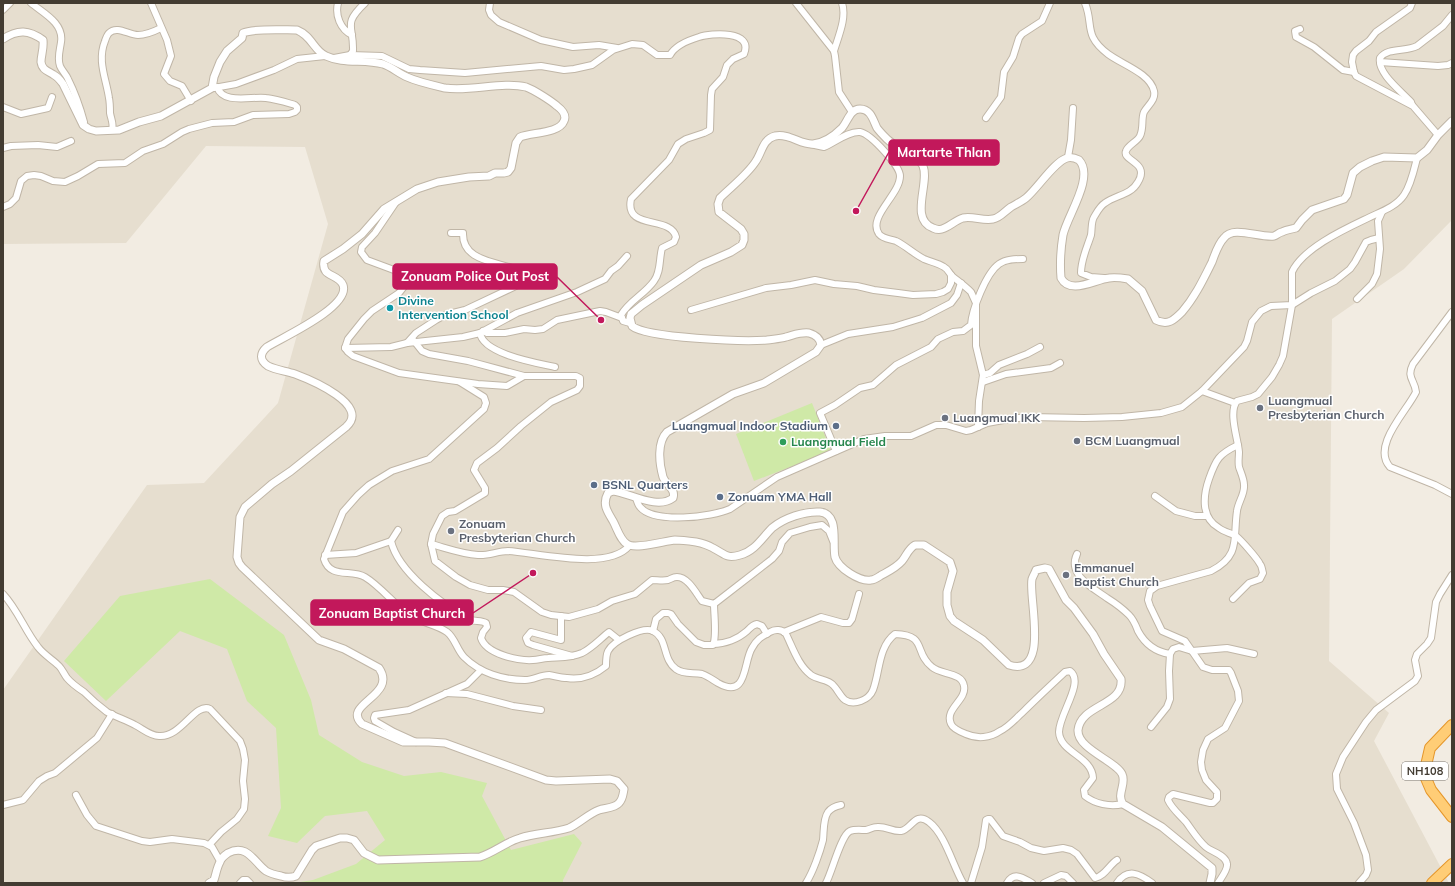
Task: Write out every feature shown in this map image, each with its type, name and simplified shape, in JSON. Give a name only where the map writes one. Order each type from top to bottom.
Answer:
[{"type":"highway","name":"NH108","points":[[1452,725],[1430,748],[1425,776],[1431,790],[1452,817]]},
{"type":"highway","points":[[1432,883],[1452,864]]},
{"type":"street","points":[[3,10],[10,3]]},
{"type":"street","points":[[31,3],[58,25],[61,30],[59,57],[60,67],[67,76],[77,99],[85,128]]},
{"type":"street","points":[[151,3],[167,40],[171,56],[164,74],[170,81],[182,86],[191,101]]},
{"type":"street","points":[[338,3],[337,9],[339,20],[344,28],[352,35]]},
{"type":"street","points":[[350,55],[354,49],[351,22],[352,17],[365,3]]},
{"type":"street","points":[[490,3],[489,10],[491,15],[499,22],[541,40],[573,47],[598,45],[618,48]]},
{"type":"street","points":[[796,3],[834,51]]},
{"type":"street","points":[[842,3],[842,25],[834,51],[839,92],[852,112]]},
{"type":"street","points":[[986,118],[1001,97],[1004,72],[1014,57],[1016,43],[1022,34],[1042,21],[1050,3]]},
{"type":"street","points":[[1085,3],[1088,12],[1090,33],[1094,39],[1108,54],[1143,76],[1152,86],[1154,94],[1143,115],[1143,129],[1140,137],[1127,148],[1125,152],[1127,156],[1139,166],[1141,173],[1140,179],[1132,190],[1108,201],[1098,211],[1093,219],[1091,233],[1081,263],[1081,272],[1091,277],[1128,278],[1142,291],[1156,320],[1165,323],[1170,322],[1177,317],[1201,286],[1220,244],[1230,232],[1272,236],[1296,228],[1312,210],[1344,199],[1347,195],[1353,173],[1372,160],[1384,157],[1417,158]]},
{"type":"street","points":[[1354,72],[1352,58],[1356,51],[1369,41],[1379,29],[1410,8],[1412,3]]},
{"type":"street","points":[[1438,136],[1411,102],[1385,75],[1381,68],[1380,62],[1382,55],[1387,52],[1417,46],[1443,26],[1452,15]]},
{"type":"street","points":[[112,130],[113,126],[109,96],[105,83],[101,58],[106,36],[109,32],[115,30],[142,35],[161,28]]},
{"type":"street","points":[[1300,29],[1295,31],[1296,37],[1314,47],[1343,70],[1354,72],[1364,80],[1413,106]]},
{"type":"street","points":[[214,88],[214,78],[220,62],[227,51],[242,38],[243,34],[248,31],[297,30],[304,33],[325,56]]},
{"type":"street","points":[[3,39],[14,32],[19,32],[33,33],[43,40],[44,48],[41,61],[42,66],[63,84],[80,121],[85,128],[96,131],[126,128],[161,116],[214,88],[236,84],[274,70],[297,59],[325,56],[382,64],[407,77],[454,89],[506,86],[528,88],[556,105],[563,113],[564,121],[559,128],[520,137],[516,143],[511,168],[508,172],[494,173],[489,176],[469,177],[438,182],[417,189],[397,201],[380,214],[362,234],[343,250],[324,261],[324,270],[341,282],[343,286],[344,291],[338,302],[304,328],[274,343],[262,351],[261,359],[263,363],[272,368],[299,376],[335,394],[351,409],[353,418],[346,427],[291,471],[272,484],[245,507],[240,517],[237,557],[242,567],[319,640],[344,649],[379,668],[383,678],[380,689],[359,709],[356,717],[362,724],[399,741],[407,743],[445,743],[546,780],[610,779],[617,781],[624,789],[621,802],[617,805],[590,814],[569,828],[520,838],[480,857],[378,860],[364,853],[354,840],[340,838],[316,846],[312,850],[300,872],[296,876],[286,878],[266,871],[245,851],[241,850],[229,852],[222,857],[214,880],[209,883]]},
{"type":"street","points":[[333,58],[350,55],[382,56],[410,68],[465,73],[541,66],[564,70],[592,65],[613,50],[625,45],[640,44],[657,55],[670,55],[674,49],[698,37],[720,34],[739,37],[743,40],[746,50],[744,54],[733,59],[726,65],[723,77],[712,89],[710,95],[710,130],[686,139],[678,144],[669,160],[631,199],[631,208],[637,216],[646,222],[660,223],[670,228],[675,233],[676,239],[674,242],[662,248],[658,274],[655,280],[622,312],[622,318]]},
{"type":"street","points":[[1380,62],[1438,66],[1452,63]]},
{"type":"street","points":[[3,208],[16,198],[21,181],[27,176],[34,175],[53,181],[65,182],[98,164],[125,163],[144,151],[163,144],[189,129],[212,123],[234,122],[253,115],[283,115],[295,112],[297,110],[297,106],[266,98],[235,99],[227,97],[214,88]]},
{"type":"street","points":[[3,107],[21,114],[30,113],[48,108],[52,97]]},
{"type":"street","points":[[810,144],[821,142],[833,135],[842,127],[852,112],[861,109],[869,113],[877,127],[889,141],[921,163],[925,172],[921,213],[926,223],[930,227],[941,229],[962,218],[994,219],[999,217],[1010,207],[1026,198],[1058,163],[1068,157],[1072,140],[1073,108]]},
{"type":"street","points":[[1202,391],[1235,403],[1258,394],[1272,377],[1283,356],[1292,305],[1292,272],[1299,262],[1327,239],[1382,212],[1405,194],[1417,158],[1427,150],[1452,121]]},
{"type":"street","points":[[821,345],[818,337],[805,333],[797,333],[786,337],[742,341],[669,335],[642,331],[635,329],[632,326],[630,322],[631,314],[701,265],[731,252],[742,245],[744,234],[741,229],[719,212],[718,204],[720,198],[755,163],[764,143],[769,138],[781,136],[824,147],[849,134],[860,132],[866,134],[875,142],[894,163],[899,171],[900,177],[894,193],[879,214],[877,222],[879,234],[902,244],[924,259],[943,266],[971,292],[976,303],[976,346],[983,375],[979,400],[978,427]]},
{"type":"street","points":[[3,148],[11,146],[38,145],[57,148],[71,141]]},
{"type":"street","points":[[1068,157],[1082,163],[1084,173],[1077,202],[1063,234],[1061,278],[1063,282],[1073,286],[1108,278]]},
{"type":"street","points":[[345,348],[348,339],[364,319],[372,311],[399,293],[406,284],[405,276],[402,273],[368,260],[361,252],[362,246],[375,233],[397,201]]},
{"type":"street","points":[[1357,299],[1372,284],[1377,274],[1379,263],[1378,221],[1382,212]]},
{"type":"street","points":[[407,343],[416,333],[436,320],[451,313],[465,310],[520,283],[521,275],[519,271],[514,268],[477,257],[467,248],[463,241],[463,233],[451,233]]},
{"type":"street","points":[[636,498],[640,508],[651,514],[668,517],[694,516],[724,511],[737,505],[777,477],[864,439],[885,436],[911,436],[936,425],[946,425],[966,431],[987,423],[1009,419],[1029,417],[1122,417],[1168,412],[1182,408],[1202,391],[1244,347],[1252,322],[1261,312],[1271,306],[1292,305],[1311,293],[1335,281],[1350,269],[1366,242],[1379,238]]},
{"type":"street","points":[[345,348],[391,347],[414,341],[463,337],[481,332],[517,313],[577,292],[605,278],[611,270],[618,266],[627,256]]},
{"type":"street","points":[[836,451],[820,413],[860,388],[873,385],[896,365],[931,347],[938,339],[953,332],[963,331],[971,325],[973,310],[976,303],[986,282],[997,265],[1006,260],[1023,259]]},
{"type":"street","points":[[691,310],[766,288],[791,286],[815,280],[898,294],[936,294],[948,289],[951,283],[951,275]]},
{"type":"street","points":[[629,546],[625,543],[606,510],[605,498],[608,493],[613,491],[636,498],[665,502],[673,498],[673,490],[663,477],[660,463],[662,436],[667,432],[733,394],[764,382],[816,352],[821,345],[848,334],[893,327],[922,318],[951,303],[957,295],[961,283]]},
{"type":"street","points":[[481,332],[505,333],[524,329],[544,329],[557,320],[600,311],[622,318],[626,322],[630,322]]},
{"type":"street","points":[[1452,312],[1413,364],[1410,378],[1416,387],[1416,392],[1388,438],[1384,456],[1385,462],[1390,467],[1435,485],[1452,494]]},
{"type":"street","points":[[481,332],[482,341],[507,356],[555,367]]},
{"type":"street","points":[[414,341],[422,350],[429,354],[468,361],[524,376],[576,376],[581,380],[580,386],[577,390],[551,402],[497,448],[476,463],[474,470],[485,488],[485,494],[455,511],[448,512],[442,516],[433,534],[431,544],[435,561],[456,577],[470,585],[488,590],[514,592],[542,612],[551,615],[569,617],[601,608],[612,601],[631,596],[640,591],[652,580],[668,580],[678,577],[695,590],[702,601],[714,604]]},
{"type":"street","points":[[983,375],[990,373],[999,365],[1028,354],[1040,347]]},
{"type":"street","points":[[345,348],[353,356],[399,373],[460,382],[507,386],[524,376]]},
{"type":"street","points":[[983,382],[1006,374],[1051,368],[1060,363]]},
{"type":"street","points":[[460,382],[484,397],[486,404],[484,409],[429,458],[392,471],[369,485],[358,495],[343,512],[324,559],[325,564],[335,572],[355,573],[366,578],[409,615],[443,629],[449,634],[462,655],[470,663],[481,670],[509,678],[526,680],[543,675],[566,678],[583,678],[600,671],[606,666],[608,650],[619,640],[637,633],[653,631],[660,637],[665,648],[667,660],[675,669],[682,672],[704,675],[720,684],[733,687],[738,685],[743,679],[751,649],[761,636],[778,630],[784,632],[821,616],[843,624],[849,623],[852,619],[859,594]]},
{"type":"street","points":[[1218,883],[1227,869],[1227,861],[1202,843],[1168,800],[1173,794],[1210,803],[1213,803],[1217,798],[1217,792],[1206,780],[1202,770],[1201,762],[1203,750],[1211,737],[1224,728],[1237,706],[1239,696],[1229,670],[1207,670],[1199,663],[1192,651],[1182,639],[1162,631],[1150,606],[1148,596],[1150,591],[1157,586],[1211,571],[1226,560],[1233,548],[1236,536],[1237,510],[1245,486],[1239,468],[1238,445],[1234,423],[1235,403]]},
{"type":"street","points":[[1233,599],[1249,583],[1260,579],[1263,573],[1261,565],[1236,536],[1218,528],[1212,523],[1206,516],[1205,510],[1206,490],[1219,456],[1238,445]]},
{"type":"street","points":[[1154,496],[1176,511],[1195,516],[1206,516]]},
{"type":"street","points":[[431,544],[477,555],[508,551],[575,559],[598,558],[612,555],[620,553],[629,546],[670,541],[685,541],[712,547],[722,555],[732,557],[748,552],[758,544],[773,527],[785,520],[796,516],[820,512],[829,516],[833,523],[835,557],[837,562],[857,578],[872,580],[896,567],[907,551],[915,545],[924,545],[937,552],[950,562],[953,571],[947,592],[947,605],[950,616],[954,621],[983,640],[1009,665],[1013,666],[1018,666],[1028,661],[1034,651],[1035,622],[1032,578],[1036,570],[1045,568],[1048,569],[1066,600],[1074,608],[1093,634],[1104,654],[1121,679],[1122,684],[1119,692],[1090,712],[1081,721],[1078,729],[1080,738],[1084,743],[1122,773],[1124,780],[1120,798],[1123,804],[1162,827],[1212,868],[1210,883]]},
{"type":"street","points":[[714,604],[772,559],[779,551],[782,542],[790,533],[822,525],[829,531],[834,542]]},
{"type":"street","points":[[325,555],[356,553],[391,541],[398,530]]},
{"type":"street","points":[[391,541],[396,554],[404,565],[414,578],[430,593],[469,619],[486,623],[487,627],[483,632],[482,638],[486,646],[503,655],[524,660],[573,656],[581,654],[591,648],[609,632],[619,640]]},
{"type":"street","points":[[1077,554],[1074,560],[1078,573],[1085,583],[1130,616],[1143,639],[1151,647],[1162,653],[1170,654]]},
{"type":"street","points":[[1359,883],[1366,875],[1368,870],[1366,854],[1354,823],[1337,789],[1336,774],[1343,757],[1366,722],[1376,710],[1415,681],[1418,676],[1415,660],[1417,654],[1431,638],[1436,602],[1452,575]]},
{"type":"street","points":[[3,594],[13,606],[38,647],[58,664],[67,678],[75,686],[112,714],[147,732],[158,736],[163,736],[168,735],[180,728],[197,711],[206,707],[210,709],[240,741],[245,760],[243,782],[245,799],[244,809],[237,819],[221,832],[209,845]]},
{"type":"street","points":[[713,644],[715,636],[714,604]]},
{"type":"street","points":[[653,631],[656,619],[664,613],[668,613],[671,614],[678,624],[696,642],[704,645],[726,643],[743,634],[752,626],[757,624],[762,626],[767,634]]},
{"type":"street","points":[[561,616],[561,640],[531,632],[526,638],[528,643],[533,645],[573,656]]},
{"type":"street","points":[[784,632],[797,658],[811,675],[833,684],[842,697],[846,700],[854,702],[861,701],[868,697],[873,691],[879,664],[884,649],[891,636],[895,634],[912,636],[931,666],[936,670],[957,676],[962,680],[965,691],[950,716],[950,724],[961,732],[970,736],[979,737],[993,735],[1008,726],[1066,672],[1070,671],[1075,679],[1072,692],[1062,715],[1059,735],[1071,751],[1084,760],[1091,768],[1093,778],[1092,781],[1084,788],[1085,796],[1101,804],[1123,804]]},
{"type":"street","points":[[1152,727],[1167,707],[1170,700],[1170,654],[1174,649],[1179,646],[1192,651],[1227,648],[1254,654]]},
{"type":"street","points":[[417,742],[394,732],[375,721],[375,714],[409,710],[467,684],[481,670]]},
{"type":"street","points":[[444,693],[467,694],[513,706],[541,710]]},
{"type":"street","points":[[3,805],[23,800],[39,781],[55,773],[97,738],[112,714]]},
{"type":"street","points":[[76,795],[93,823],[102,829],[150,842],[164,839],[195,840],[212,847],[220,861]]},
{"type":"street","points":[[806,883],[810,877],[822,841],[828,812],[832,808],[841,805]]},
{"type":"street","points":[[826,883],[839,848],[847,833],[879,826],[900,831],[904,830],[916,819],[922,818],[928,820],[934,826],[963,883]]},
{"type":"street","points":[[971,883],[982,847],[984,824],[988,818],[1005,838],[1044,851],[1063,848],[1071,850],[1077,854],[1095,878],[1104,873],[1110,865],[1117,860]]},
{"type":"street","points":[[1116,883],[1121,877],[1130,873],[1152,883]]},
{"type":"street","points":[[1044,883],[1061,875],[1066,876],[1073,883]]},
{"type":"street","points":[[1007,883],[1012,877],[1017,876],[1032,883]]},
{"type":"street","points":[[240,883],[243,880],[247,880],[250,883]]},
{"type":"shaded area","points":[[3,3],[1452,3],[1452,220],[1404,269],[1332,319],[1329,661],[1389,713],[1374,741],[1449,883],[3,883],[3,690],[147,485],[204,483],[278,403],[328,224],[305,147],[206,146],[126,243],[3,244]]},
{"type":"green space","name":"Luangmual Field","points":[[812,403],[831,451],[754,481],[736,434]]},
{"type":"green space","points":[[210,579],[284,635],[311,700],[319,735],[362,762],[404,776],[441,772],[487,783],[482,796],[511,850],[574,834],[582,843],[563,880],[563,883],[294,883],[313,880],[356,864],[385,840],[367,811],[325,816],[297,843],[268,836],[281,808],[276,728],[247,701],[227,649],[180,631],[106,701],[64,661],[120,596]]},
{"type":"place","name":"Martarte Thlan","points":[[856,211]]},
{"type":"place","name":"Divine Intervention School","points":[[390,308]]},
{"type":"place","name":"Zonuam Police Out Post","points":[[601,320]]},
{"type":"place","name":"Luangmual Presbyterian Church","points":[[1260,408]]},
{"type":"place","name":"Luangmual IKK","points":[[945,418]]},
{"type":"place","name":"Luangmual Indoor Stadium","points":[[836,426]]},
{"type":"place","name":"BCM Luangmual","points":[[1077,441]]},
{"type":"place","name":"Luangmual Field","points":[[783,442]]},
{"type":"place","name":"BSNL Quarters","points":[[594,485]]},
{"type":"place","name":"Zonuam YMA Hall","points":[[720,497]]},
{"type":"place","name":"Zonuam Presbyterian Church","points":[[451,531]]},
{"type":"place","name":"Zonuam Baptist Church","points":[[533,573]]},
{"type":"place","name":"Emmanuel Baptist Church","points":[[1066,575]]}]
